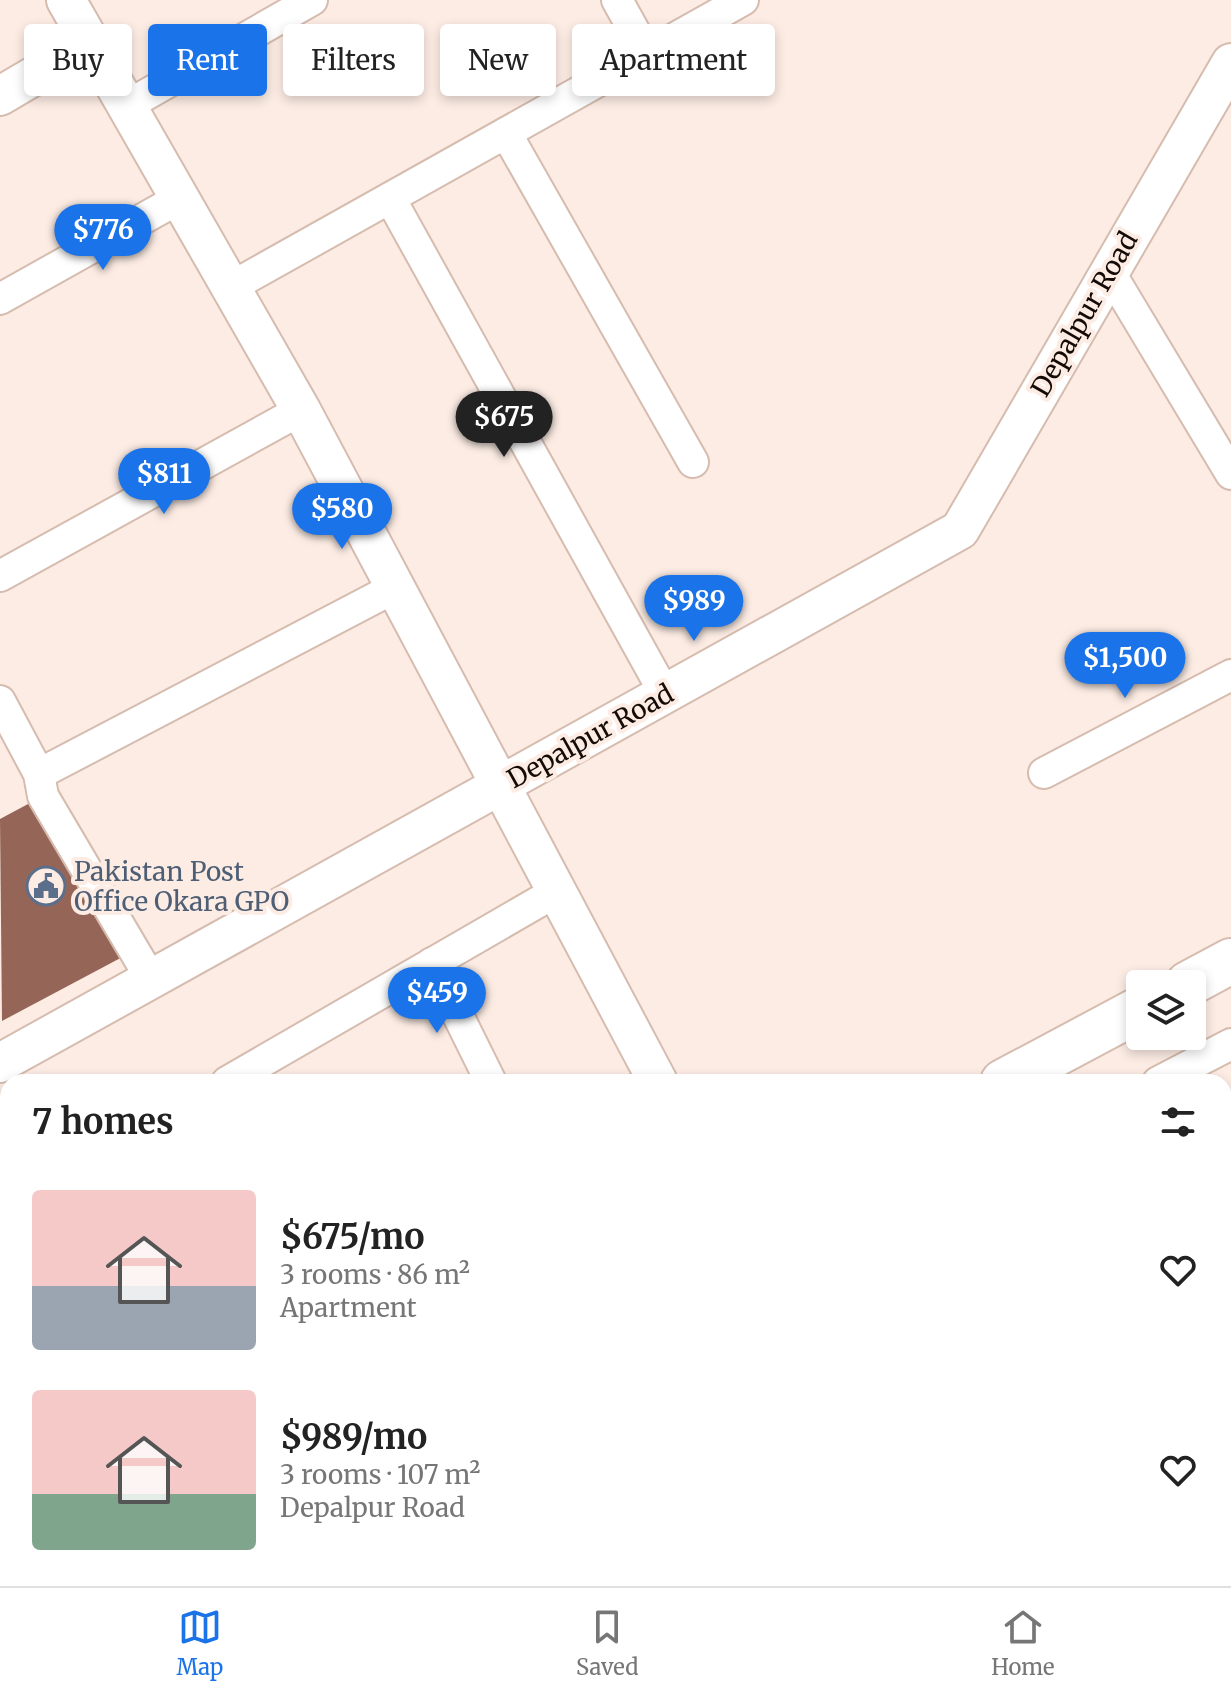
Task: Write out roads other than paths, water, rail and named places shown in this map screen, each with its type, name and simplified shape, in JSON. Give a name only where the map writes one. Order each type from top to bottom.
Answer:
[{"type":"main road","points":[[1206,974],[1231,961]]},
{"type":"main road","points":[[1206,1003],[1231,990]]},
{"type":"main road","points":[[1018,1074],[1126,1016]]},
{"type":"main road","points":[[1078,1074],[1126,1048]]},
{"type":"street","points":[[66,0],[79,24]]},
{"type":"street","points":[[128,105],[312,0]]},
{"type":"street","points":[[617,0],[630,24]]},
{"type":"street","points":[[700,24],[743,0]]},
{"type":"street","name":"Depalpur Road","points":[[0,1063],[960,530],[1231,63]]},
{"type":"street","points":[[0,96],[24,82]]},
{"type":"street","points":[[122,96],[301,410],[559,890],[654,1074]]},
{"type":"street","points":[[231,287],[572,96]]},
{"type":"street","points":[[506,133],[693,462]]},
{"type":"street","points":[[0,299],[180,198]]},
{"type":"street","points":[[390,198],[665,694]]},
{"type":"street","points":[[1109,271],[1230,467]]},
{"type":"street","points":[[0,576],[301,410]]},
{"type":"street","points":[[39,774],[396,587]]},
{"type":"street","points":[[1044,773],[1231,675]]},
{"type":"street","points":[[0,701],[39,774],[43,796],[151,979]]},
{"type":"street","points":[[241,1074],[559,890]]},
{"type":"street","points":[[432,963],[487,1074]]},
{"type":"street","points":[[1173,1074],[1231,1044]]},
{"type":"place","name":"Pakistan Post Office Okara GPO","points":[[46,886]]}]
